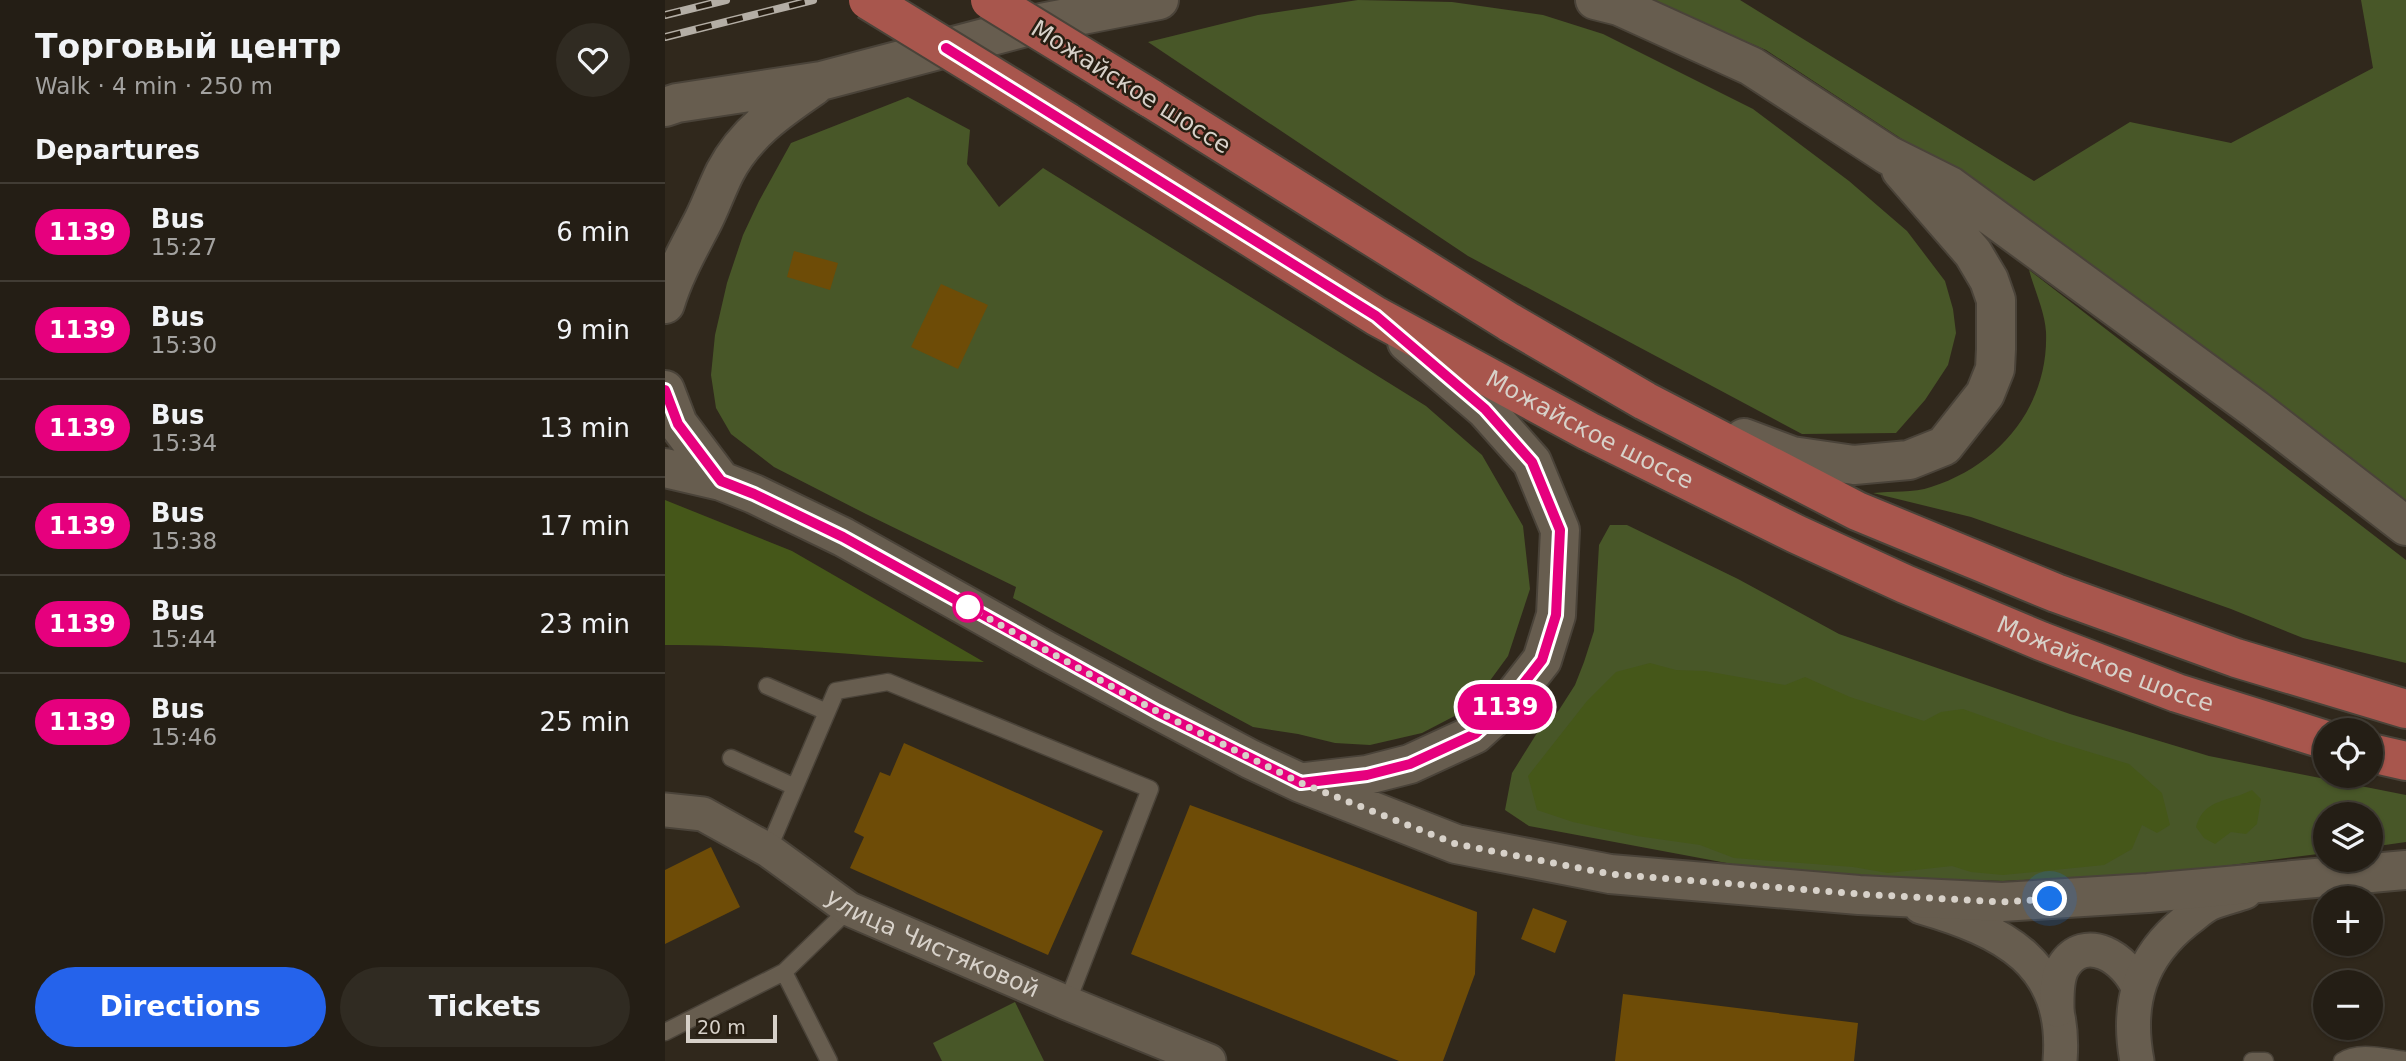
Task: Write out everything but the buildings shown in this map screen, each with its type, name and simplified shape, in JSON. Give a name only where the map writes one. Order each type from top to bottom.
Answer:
[{"type":"main road","name":"Можайское шоссе","points":[[868,0],[1376,316],[1588,432],[1795,534],[1905,584],[2177,693],[2313,736]]},
{"type":"main road","name":"Можайское шоссе","points":[[990,0],[1509,322],[1645,401],[1857,511],[2056,593],[2236,658],[2406,709]]},
{"type":"main road","points":[[2383,756],[2406,761]]},
{"type":"street","points":[[665,107],[821,81],[1041,23],[1159,0]]},
{"type":"street","points":[[1595,0],[1619,6],[1751,66],[1888,155],[1949,186],[2255,409],[2406,526]]},
{"type":"street","points":[[668,276],[705,217],[726,170],[742,146],[771,115],[821,81]]},
{"type":"street","points":[[1645,401],[1792,456],[1854,465],[1909,460],[1944,446],[1985,394],[1995,369],[1996,300],[1989,280],[1973,253],[1888,155]]},
{"type":"street","points":[[1301,783],[1367,775],[1410,764],[1475,734],[1506,706],[1542,660],[1556,615],[1560,530],[1532,462],[1485,409],[1376,316]]},
{"type":"street","points":[[665,390],[678,424],[721,481]]},
{"type":"street","points":[[665,468],[721,481],[754,494],[843,537],[1158,712],[1301,783],[1456,844],[1610,874],[1885,896],[2002,902],[2148,893],[2406,870]]},
{"type":"street","name":"улица Чистяковой","points":[[665,810],[703,814],[768,850],[849,909],[1209,1061]]},
{"type":"street","points":[[2137,1061],[2133,1013],[2138,988],[2147,964],[2161,944],[2207,905],[2279,881]]},
{"type":"street","points":[[1885,896],[1964,920],[2003,938],[2022,952],[2046,981],[2057,1010]]},
{"type":"street","points":[[2060,1061],[2058,982],[2063,967],[2072,956],[2085,949],[2099,950],[2112,956],[2134,978],[2138,988]]},
{"type":"lane","points":[[768,850],[837,691],[888,682],[1150,789],[1067,1003]]},
{"type":"lane","points":[[767,686],[827,712]]},
{"type":"lane","points":[[731,758],[795,787]]},
{"type":"lane","points":[[665,1032],[784,972],[849,909]]},
{"type":"lane","points":[[784,972],[829,1061]]},
{"type":"lane","points":[[2342,1061],[2350,1055],[2406,1060]]},
{"type":"lane","points":[[2252,1061],[2265,1061]]},
{"type":"green space","points":[[1358,0],[1452,2],[1543,15],[1603,34],[1753,109],[1849,181],[1907,231],[1945,281],[1956,333],[1948,365],[1925,400],[1896,433],[1802,434],[1468,256],[1148,42],[1258,15]]},
{"type":"green space","points":[[1649,0],[1740,0],[2034,181],[2130,122],[2231,143],[2373,68],[2361,0],[2406,0],[2406,507],[1978,189],[1766,50]]},
{"type":"green space","points":[[908,97],[970,130],[967,164],[999,207],[1043,168],[1426,406],[1482,455],[1523,526],[1530,589],[1508,656],[1470,708],[1422,733],[1370,745],[1335,743],[1253,727],[1013,598],[1016,587],[774,467],[731,434],[716,408],[711,375],[715,335],[727,283],[743,235],[759,201],[791,143]]},
{"type":"green space","points":[[2029,270],[2406,560],[2406,663],[2303,638],[2231,609],[1971,517],[1873,493],[1924,489],[1956,477],[1999,448],[2015,429],[2039,384],[2045,359],[2045,324]]},
{"type":"green space","points":[[665,500],[792,551],[984,662],[745,647],[665,645]]},
{"type":"green space","points":[[1610,525],[1627,525],[1738,579],[1839,634],[2070,714],[2209,756],[2313,777],[2313,788],[2371,788],[2406,795],[2406,842],[2383,845],[2383,802],[2313,802],[2313,855],[2125,875],[2003,881],[1808,875],[1732,864],[1529,826],[1505,810],[1512,773],[1537,733],[1559,710],[1575,685],[1584,662],[1594,631],[1599,545]]},
{"type":"green space","points":[[1650,663],[1676,670],[1705,671],[1785,685],[1805,677],[1850,697],[1924,721],[1941,712],[1963,709],[2129,764],[2162,793],[2170,825],[2157,833],[2142,825],[2132,849],[2104,865],[2003,875],[1971,872],[1952,866],[1888,873],[1853,867],[1734,858],[1700,845],[1637,836],[1573,822],[1537,810],[1528,776],[1587,701],[1616,672]]},
{"type":"green space","points":[[2252,790],[2261,799],[2257,824],[2246,834],[2231,832],[2215,844],[2204,838],[2196,827],[2205,811],[2218,802]]},
{"type":"green space","points":[[1015,1002],[1044,1061],[942,1061],[933,1043]]},
{"type":"railway","points":[[665,15],[726,0]]},
{"type":"railway","points":[[665,37],[813,0]]},
{"type":"bus line","name":"1139","points":[[665,390],[678,424],[721,481],[843,537],[1158,712],[1301,783],[1367,775],[1410,764],[1475,734],[1506,706],[1542,660],[1556,615],[1560,530],[1532,462],[1485,409],[1376,316],[946,48]]},
{"type":"route","points":[[968,607],[1158,712],[1250,759],[1301,783],[1456,844],[1610,874],[1859,894],[2002,902],[2050,899]]}]
